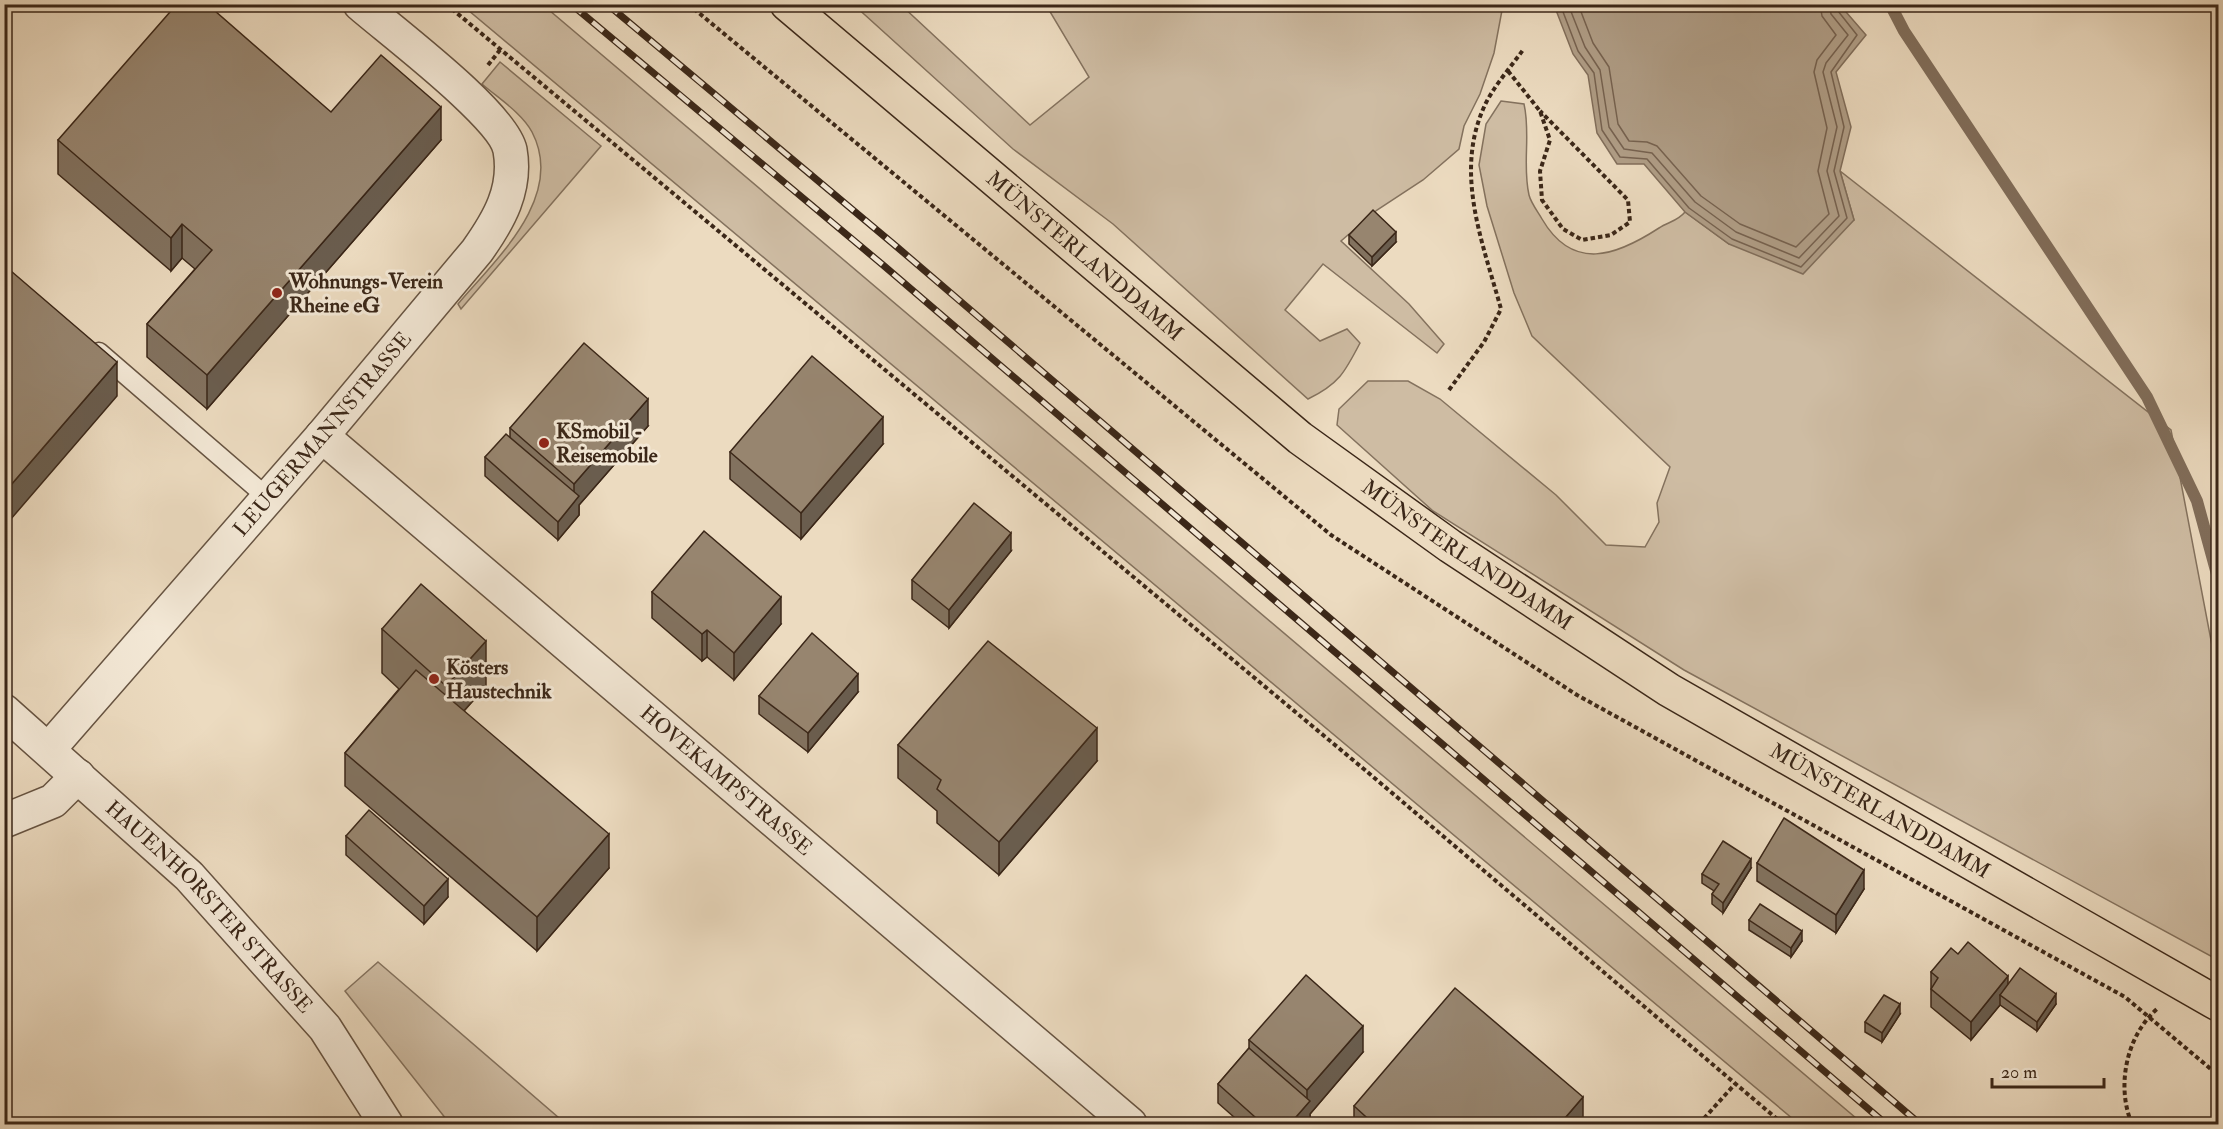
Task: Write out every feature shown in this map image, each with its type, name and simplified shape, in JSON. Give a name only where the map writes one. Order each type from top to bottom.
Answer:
[{"type":"main road","name":"MÜNSTERLANDDAMM","points":[[787,4],[1300,438],[1450,546],[1669,690],[2218,1004]]},
{"type":"street","name":"LEUGERMANNSTRASSE","points":[[49,748],[322,436],[477,251],[495,226],[507,202],[512,175],[509,147],[495,125],[465,94],[360,4]]},
{"type":"street","name":"HOVEKAMPSTRASSE","points":[[322,436],[1130,1125]]},
{"type":"street","name":"HAUENHORSTER STRASSE","points":[[4,711],[49,748],[189,876],[317,1020],[386,1125]]},
{"type":"street","points":[[4,821],[53,801],[78,776]]},
{"type":"lane","points":[[89,344],[268,498]]},
{"type":"path","points":[[446,4],[1365,770],[1783,1125]]},
{"type":"path","points":[[1449,390],[1484,342],[1501,309],[1471,197],[1471,152],[1484,107],[1523,50]]},
{"type":"path","points":[[1508,71],[1540,111],[1628,200],[1630,222],[1611,236],[1582,240],[1563,229],[1542,200],[1540,171],[1550,140],[1540,111]]},
{"type":"path","points":[[2132,1125],[2127,1113],[2124,1088],[2131,1042],[2148,1016],[2184,984]]},
{"type":"path","points":[[1700,1125],[1735,1084]]},
{"type":"shaded area","points":[[462,5],[543,5],[1863,1124],[1799,1124]]},
{"type":"shaded area","points":[[854,5],[901,5],[1030,125],[1089,77],[1046,5],[1503,5],[1494,53],[1480,94],[1464,126],[1459,149],[1423,180],[1377,210],[1341,241],[1409,304],[1444,344],[1437,353],[1323,264],[1285,310],[1320,341],[1347,329],[1360,343],[1340,376],[1327,388],[1308,399],[1113,224],[1013,149]]},
{"type":"shaded area","points":[[500,62],[601,146],[461,309],[458,304],[490,268],[522,226],[533,203],[540,180],[540,156],[528,125],[482,84]]},
{"type":"shaded area","points":[[1501,101],[1524,104],[1529,195],[1554,236],[1567,247],[1581,253],[1596,254],[1611,251],[1643,238],[1685,212],[1729,244],[1854,220],[1840,171],[2171,430],[2218,677],[2218,960],[1684,670],[1433,511],[1337,425],[1339,409],[1368,381],[1408,381],[1440,399],[1556,495],[1606,545],[1645,547],[1659,522],[1657,503],[1670,467],[1532,336],[1514,293],[1487,206],[1479,165],[1486,124]]},
{"type":"shaded area","points":[[378,962],[566,1124],[450,1124],[345,991]]},
{"type":"water","points":[[1554,5],[1840,5],[1866,35],[1836,72],[1851,127],[1840,171],[1854,220],[1803,274],[1729,244],[1685,212],[1644,164],[1617,164],[1597,133],[1588,75],[1573,54]]},
{"type":"building","points":[[177,4],[207,4],[331,112],[381,55],[441,107],[207,375],[147,324],[212,250],[182,224],[171,238],[58,140]]},
{"type":"building","points":[[1373,210],[1396,232],[1372,257],[1349,235]]},
{"type":"building","points":[[4,265],[117,362],[4,493]]},
{"type":"building","points":[[584,343],[648,399],[574,484],[510,428]]},
{"type":"building","points":[[812,356],[883,417],[801,513],[730,452]]},
{"type":"building","points":[[506,434],[579,496],[558,522],[485,457]]},
{"type":"building","points":[[974,503],[1011,533],[949,610],[912,580]]},
{"type":"building","points":[[704,531],[781,597],[734,653],[707,630],[702,634],[652,592]]},
{"type":"building","points":[[421,584],[486,641],[446,686],[382,629]]},
{"type":"building","points":[[812,633],[858,674],[808,733],[759,696]]},
{"type":"building","points":[[988,641],[1097,728],[999,842],[937,789],[941,780],[898,745]]},
{"type":"building","points":[[416,670],[609,834],[537,917],[345,753]]},
{"type":"building","points":[[369,810],[448,879],[424,906],[346,836]]},
{"type":"building","points":[[1784,818],[1864,870],[1836,915],[1757,863]]},
{"type":"building","points":[[1723,841],[1751,859],[1723,903],[1712,894],[1719,884],[1702,874]]},
{"type":"building","points":[[1760,904],[1802,931],[1791,948],[1749,920]]},
{"type":"building","points":[[1968,942],[2008,976],[1971,1022],[1931,989],[1938,978],[1931,972],[1951,948],[1958,954]]},
{"type":"building","points":[[2020,968],[2056,994],[2037,1022],[2000,995]]},
{"type":"building","points":[[4,969],[11,984],[4,987]]},
{"type":"building","points":[[1306,975],[1363,1026],[1307,1090],[1249,1040]]},
{"type":"building","points":[[1455,988],[1583,1097],[1559,1125],[1375,1125],[1354,1106]]},
{"type":"building","points":[[1884,995],[1900,1004],[1882,1033],[1865,1022]]},
{"type":"building","points":[[1249,1048],[1310,1101],[1289,1125],[1264,1125],[1218,1084]]},
{"type":"waterway","points":[[1890,4],[1904,31],[2147,397],[2197,501],[2218,578]]},
{"type":"railway","points":[[571,4],[883,265],[1886,1124]]},
{"type":"railway","points":[[607,4],[897,247],[1920,1124]]},
{"type":"place","name":"Wohnungs-Verein Rheine eG","points":[[277,293]]},
{"type":"place","name":"KSmobil - Reisemobile","points":[[544,443]]},
{"type":"place","name":"Kösters Haustechnik","points":[[434,679]]}]
